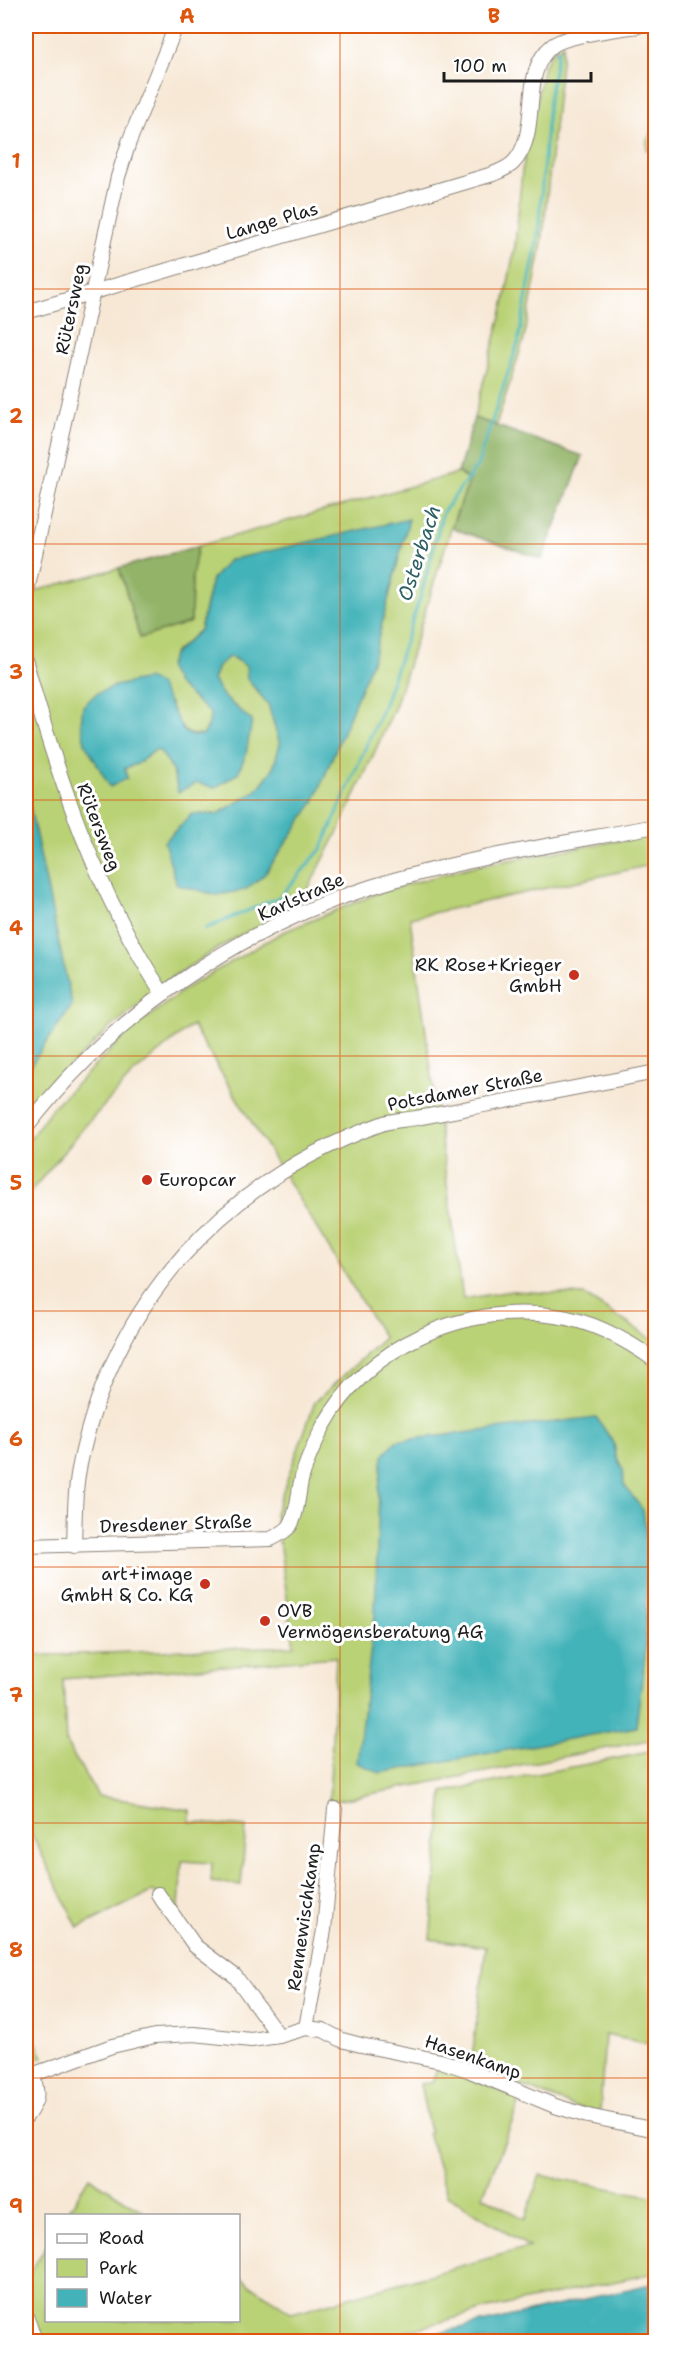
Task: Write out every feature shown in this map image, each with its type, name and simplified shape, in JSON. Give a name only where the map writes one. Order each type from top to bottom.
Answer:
[{"type":"street","name":"Rütersweg","points":[[26,607],[28,586],[118,177],[129,142],[176,26]]},
{"type":"street","name":"Lange Plas","points":[[26,312],[493,174],[512,164],[521,152],[527,131],[539,61],[552,46],[564,39],[638,26]]},
{"type":"street","name":"Rütersweg","points":[[26,663],[66,794],[101,884],[150,975],[163,994]]},
{"type":"street","name":"Karlstraße","points":[[26,1128],[69,1076],[163,994],[213,961],[295,916],[369,887],[463,862],[656,826]]},
{"type":"street","name":"Potsdamer Straße","points":[[74,1546],[79,1471],[88,1432],[117,1354],[153,1293],[197,1240],[222,1215],[273,1176],[305,1158],[387,1122],[656,1072]]},
{"type":"street","name":"Dresdener Straße","points":[[74,1546],[271,1539],[281,1534],[290,1525],[312,1450],[324,1424],[341,1401],[359,1380],[383,1359],[434,1329],[465,1319],[496,1314],[558,1316],[607,1332],[656,1360]]},
{"type":"street","points":[[26,1546],[74,1546]]},
{"type":"street","name":"Rennewischkamp","points":[[306,2028],[324,1930],[335,1809]]},
{"type":"street","points":[[158,1894],[195,1946],[235,1976],[279,2036]]},
{"type":"street","points":[[26,2117],[37,2100],[37,2090],[29,2076],[112,2046],[155,2036],[194,2034],[251,2040],[279,2036],[306,2028]]},
{"type":"street","name":"Hasenkamp","points":[[306,2028],[323,2030],[342,2040],[441,2061],[555,2106],[588,2116],[656,2130]]},
{"type":"street","points":[[26,2316],[36,2342]]},
{"type":"green space","points":[[563,44],[542,243],[524,339],[496,425],[474,418],[504,304],[515,246],[522,171],[544,65],[552,53]]},
{"type":"green space","points":[[655,125],[655,148],[647,150],[647,140]]},
{"type":"green space","points":[[474,418],[583,456],[542,559],[451,528],[470,480],[458,473]]},
{"type":"green space","points":[[458,473],[470,480],[455,516],[395,707],[341,826],[299,906],[235,938],[172,977],[109,1029],[44,1092],[26,1116],[26,1072],[72,1005],[26,789],[26,695],[39,690],[32,641],[35,591],[119,568],[140,638],[191,622],[192,576],[198,546]],"holes":[[[212,579],[314,802],[164,842],[192,814],[218,814],[256,791],[273,769],[280,744],[268,704],[247,679],[247,666],[230,656],[218,666],[213,680],[223,696],[252,721],[197,783],[178,791],[171,768],[157,749],[137,764],[125,768],[169,701],[180,726],[189,733],[203,735],[209,724],[211,713],[173,654],[200,630]]]},
{"type":"green space","points":[[198,546],[192,576],[191,622],[140,638],[119,568]]},
{"type":"green space","points":[[655,834],[655,864],[410,918],[463,1299],[512,1291],[584,1295],[655,1341],[655,1739],[329,1802],[336,1657],[63,1679],[66,1743],[98,1796],[190,1810],[190,1822],[246,1827],[241,1885],[211,1882],[212,1863],[182,1861],[179,1906],[175,1920],[153,1891],[78,1928],[26,1822],[26,1656],[294,1646],[275,1513],[315,1402],[384,1338],[192,1025],[134,1073],[85,1126],[32,1190],[26,1201],[26,1144],[52,1108],[129,1032],[186,988],[281,933],[383,891],[470,867]]},
{"type":"green space","points":[[655,1751],[655,2045],[605,2035],[600,2112],[575,2107],[471,2066],[486,1947],[430,1939],[443,1792]]},
{"type":"green space","points":[[26,2022],[43,2057],[26,2062]]},
{"type":"green space","points":[[438,2065],[521,2099],[483,2196],[525,2219],[540,2175],[655,2197],[655,2273],[488,2309],[371,2341],[26,2341],[26,2280],[45,2248],[45,2322],[240,2322],[240,2278],[292,2313],[529,2247],[447,2195],[428,2133],[430,2132],[420,2084],[432,2083]]},
{"type":"green space","points":[[89,2177],[146,2214],[67,2214]]},
{"type":"water","points":[[409,519],[373,659],[314,802],[265,874],[245,890],[217,895],[177,885],[164,842],[192,814],[218,814],[256,791],[273,769],[280,744],[268,704],[247,679],[246,666],[230,656],[218,666],[213,680],[223,696],[252,721],[246,754],[238,773],[215,788],[197,783],[178,792],[171,768],[157,749],[137,764],[125,768],[127,778],[110,787],[85,743],[81,723],[83,706],[96,694],[115,686],[147,679],[159,684],[184,732],[192,736],[203,735],[209,724],[210,713],[177,684],[168,667],[173,655],[200,630],[212,579],[229,560]]},
{"type":"water","points":[[26,789],[72,1005],[26,1072]]},
{"type":"water","points":[[596,1417],[614,1443],[616,1456],[623,1470],[624,1485],[643,1510],[648,1546],[645,1657],[636,1727],[380,1773],[357,1763],[375,1614],[379,1489],[383,1456],[396,1441]]},
{"type":"water","points":[[655,2283],[655,2341],[406,2341],[438,2333]]},
{"type":"waterway","name":"Osterbach","points":[[562,34],[565,26]]},
{"type":"waterway","name":"Osterbach","points":[[205,929],[280,897],[322,848],[383,707],[420,598],[443,512],[477,466],[518,343],[538,236],[549,98],[558,49]]},
{"type":"place","name":"RK Rose+Krieger GmbH","points":[[574,975]]},
{"type":"place","name":"Europcar","points":[[147,1180]]},
{"type":"place","name":"art+image GmbH & Co. KG","points":[[205,1584]]},
{"type":"place","name":"OVB Vermögensberatung AG","points":[[265,1621]]}]
